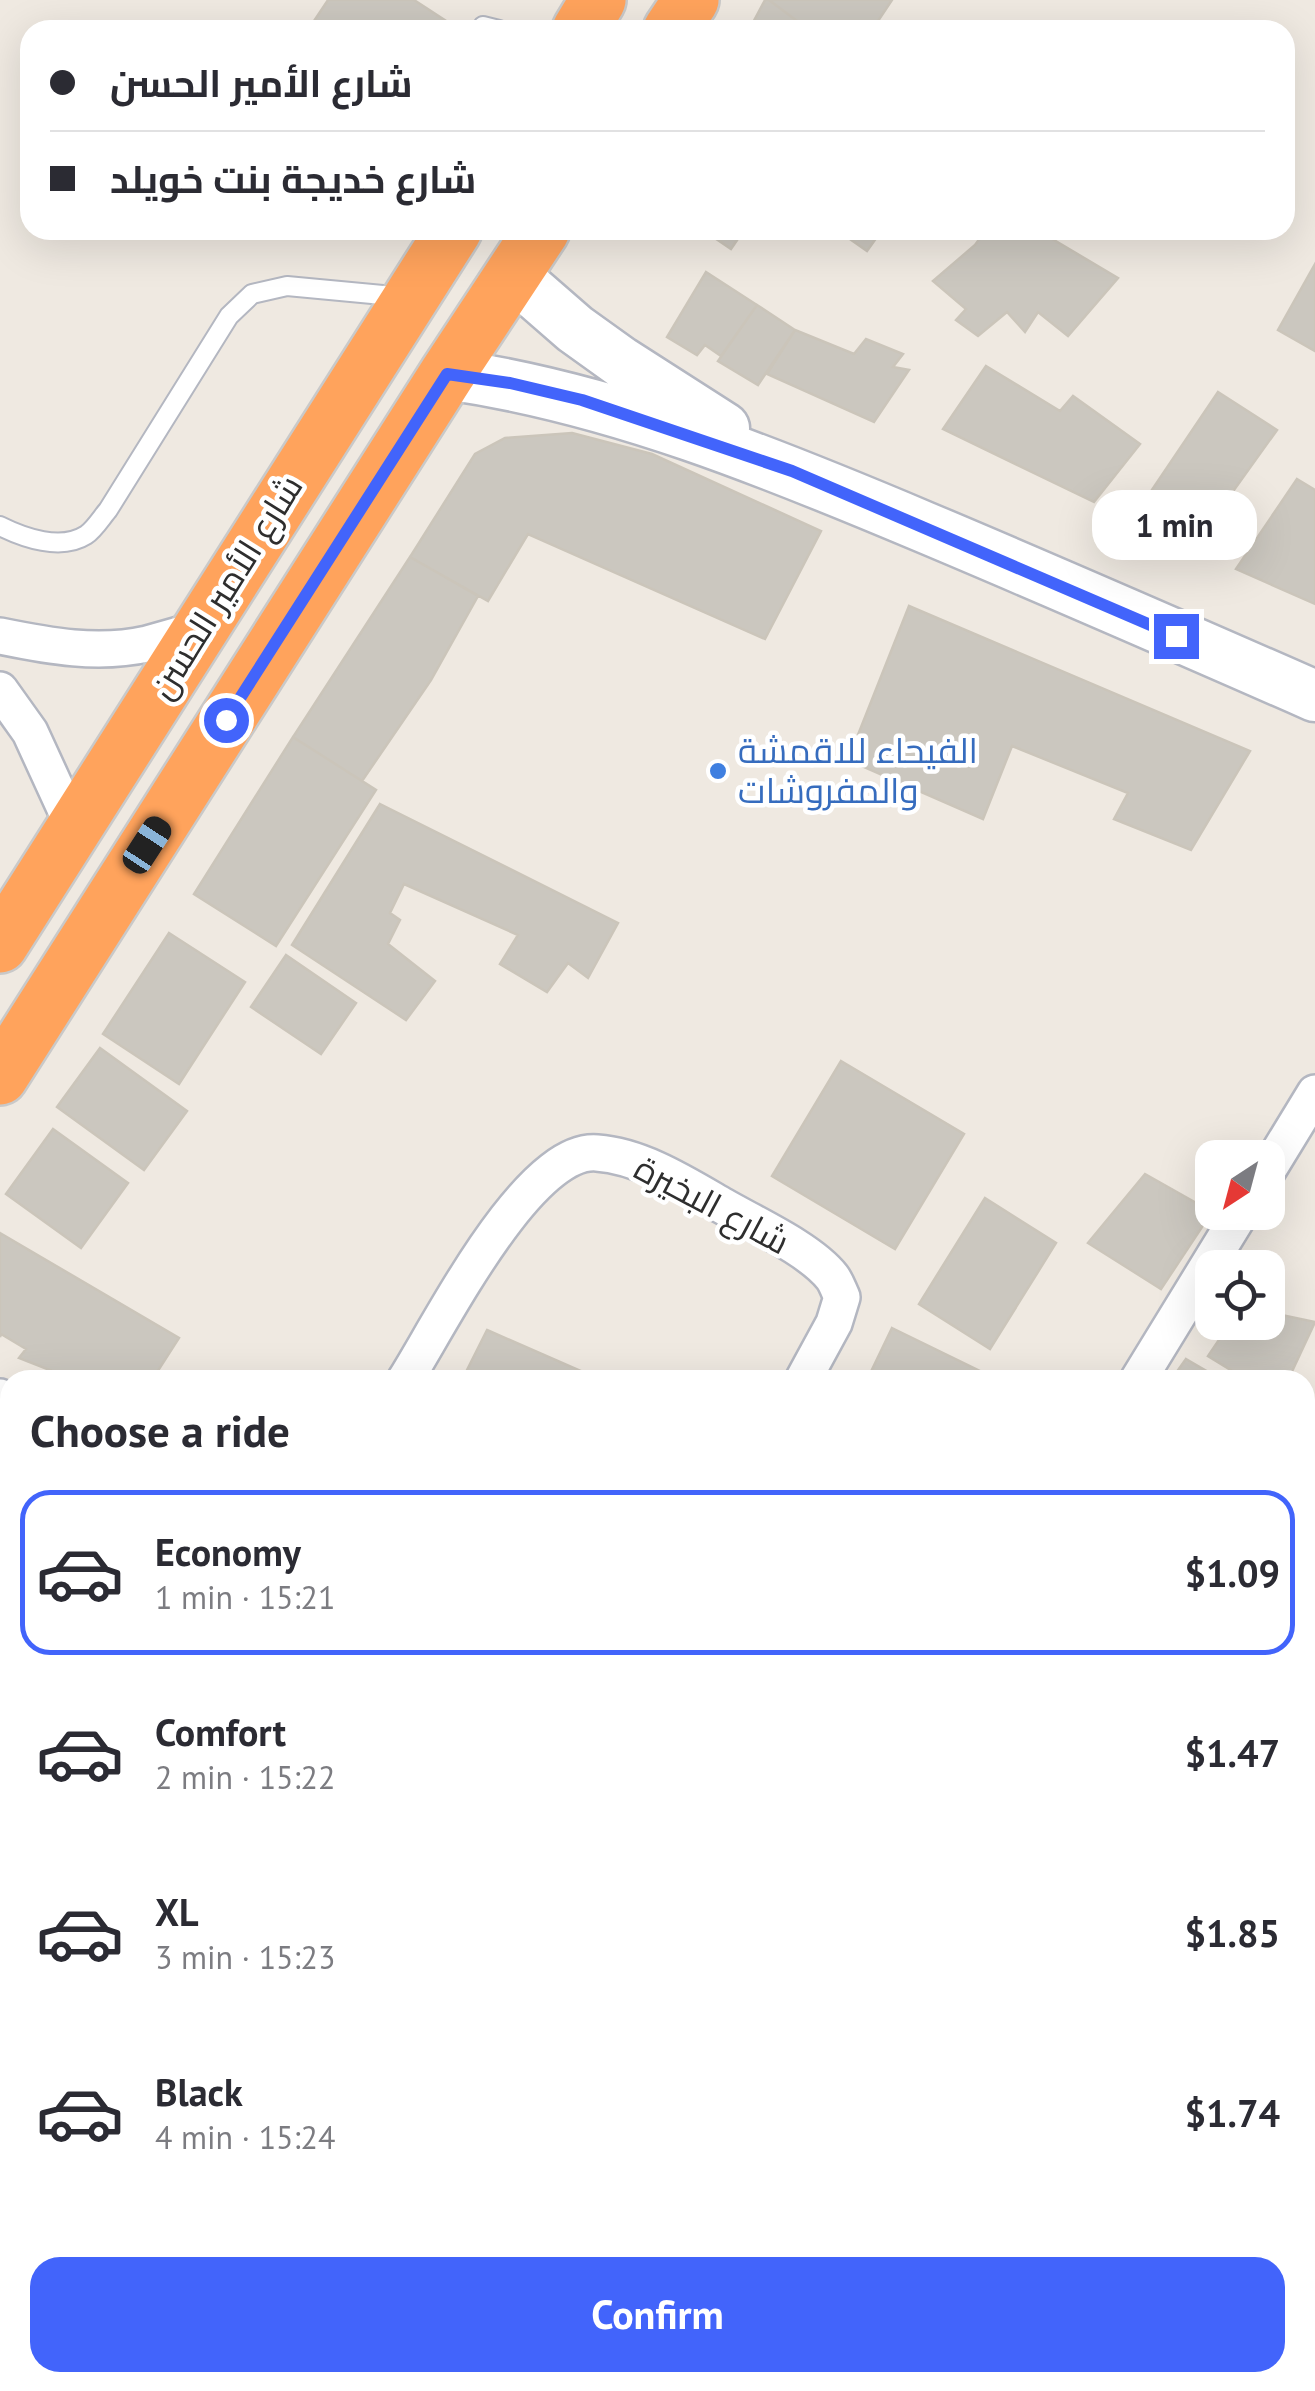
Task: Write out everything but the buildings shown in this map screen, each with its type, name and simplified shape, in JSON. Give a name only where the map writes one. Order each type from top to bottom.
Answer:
[{"type":"highway","name":"شارع الأمير الحسن","points":[[0,944],[410,298],[440,240]]},
{"type":"highway","name":"شارع الأمير الحسن","points":[[0,1077],[536,240]]},
{"type":"street","points":[[513,275],[620,362],[792,471]]},
{"type":"street","points":[[447,374],[510,383],[582,400],[792,471],[1315,696]]},
{"type":"street","points":[[0,636],[76,649],[114,648],[200,629]]},
{"type":"street","points":[[0,690],[30,732],[74,828]]},
{"type":"street","points":[[1285,1142],[1315,1093]]},
{"type":"street","name":"شارع البخيرة","points":[[411,1370],[499,1226],[558,1164],[593,1152],[638,1162],[714,1201],[802,1252],[832,1277],[842,1298],[834,1323],[808,1370]]},
{"type":"street","points":[[1144,1370],[1230,1230]]},
{"type":"lane","points":[[0,526],[20,536],[59,543],[86,535],[108,510],[229,316],[252,294],[287,286],[410,298]]},
{"type":"place","name":"الفيحاء للاقمشة والمفروشات","points":[[718,771]]},
{"type":"route","points":[[226,720],[447,374],[510,383],[582,400],[792,471],[1176,636]]}]
